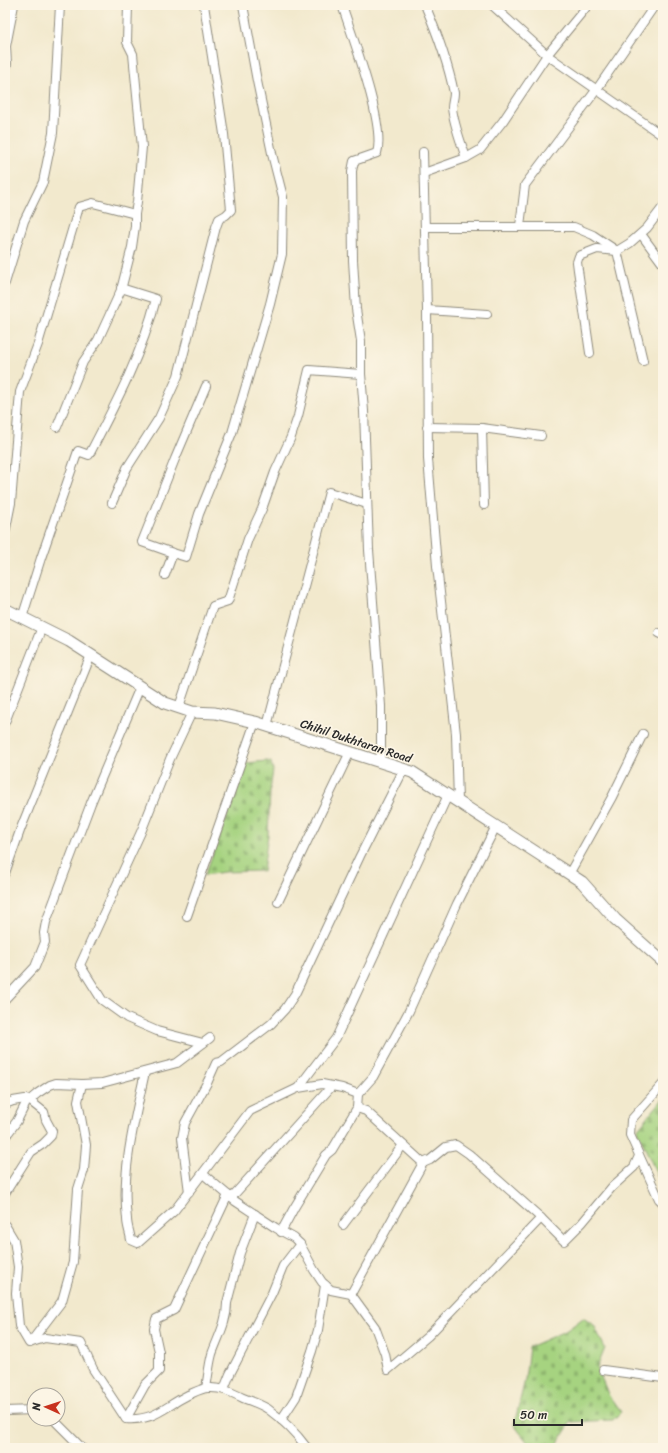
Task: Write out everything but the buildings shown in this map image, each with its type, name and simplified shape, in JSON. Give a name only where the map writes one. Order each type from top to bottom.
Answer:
[{"type":"street","points":[[5,71],[7,64],[6,46],[14,5]]},
{"type":"street","points":[[5,283],[24,221],[45,175],[53,133],[60,5]]},
{"type":"street","points":[[57,427],[83,362],[98,340],[121,288],[136,226],[135,214],[142,147],[133,54],[126,42],[128,5]]},
{"type":"street","points":[[112,503],[127,468],[159,418],[178,376],[216,227],[219,219],[231,210],[224,134],[204,5]]},
{"type":"street","points":[[206,386],[142,542],[186,557],[199,514],[232,433],[270,304],[282,254],[283,197],[258,89],[243,5]]},
{"type":"street","points":[[342,5],[369,89],[377,122],[379,139],[377,153],[359,158],[354,161],[352,165],[353,260],[361,341],[361,374],[364,411],[369,550],[381,706],[380,762]]},
{"type":"street","points":[[425,5],[434,25],[451,80],[454,95],[452,106],[454,119],[466,158]]},
{"type":"street","points":[[492,5],[548,55],[663,136]]},
{"type":"street","points":[[424,173],[466,158],[480,150],[503,121],[548,55],[588,5]]},
{"type":"street","points":[[520,226],[525,185],[597,89],[655,5]]},
{"type":"street","points":[[423,152],[427,310],[428,459],[437,566],[456,734],[458,802]]},
{"type":"street","points":[[5,533],[10,503],[20,392],[38,344],[80,207],[93,203],[135,214]]},
{"type":"street","points":[[590,353],[578,266],[579,256],[597,249],[617,251],[641,234],[663,207]]},
{"type":"street","points":[[425,228],[520,226],[574,227],[593,235],[617,251],[643,361]]},
{"type":"street","points":[[641,234],[663,264]]},
{"type":"street","points":[[22,618],[78,451],[89,455],[133,365],[156,299],[121,288]]},
{"type":"street","points":[[427,310],[486,314]]},
{"type":"street","points":[[179,707],[213,606],[228,601],[248,539],[262,509],[275,472],[291,437],[298,416],[309,370],[361,374]]},
{"type":"street","points":[[427,427],[482,428],[541,436]]},
{"type":"street","points":[[482,428],[484,505]]},
{"type":"street","points":[[267,726],[329,492],[368,504]]},
{"type":"street","points":[[165,576],[173,553]]},
{"type":"street","name":"Chihil Dukhtaran Road","points":[[5,609],[69,641],[166,703],[192,712],[215,713],[255,722],[412,772],[582,882],[615,919],[663,962]]},
{"type":"street","points":[[5,722],[42,627]]},
{"type":"street","points":[[5,873],[21,828],[91,655]]},
{"type":"street","points":[[5,1000],[35,967],[45,942],[44,933],[46,922],[92,803],[140,687]]},
{"type":"street","points":[[192,712],[80,965],[102,1000],[127,1018],[157,1031],[203,1043]]},
{"type":"street","points":[[187,916],[255,722]]},
{"type":"street","points":[[570,874],[612,797],[643,734]]},
{"type":"street","points":[[278,902],[350,752]]},
{"type":"street","points":[[189,1192],[182,1138],[185,1123],[216,1063],[221,1062],[271,1024],[285,1009],[295,994],[360,856],[404,769]]},
{"type":"street","points":[[298,1088],[336,1038],[448,795]]},
{"type":"street","points":[[282,1232],[326,1155],[332,1150],[357,1108],[358,1094],[373,1077],[409,1011],[457,904],[496,826]]},
{"type":"street","points":[[5,1136],[17,1121],[26,1103],[50,1085],[56,1083],[102,1083],[177,1063],[210,1038]]},
{"type":"street","points":[[145,1072],[128,1152],[126,1184],[127,1218],[131,1240],[138,1243],[174,1211],[203,1174],[222,1146],[250,1112],[298,1088],[322,1084],[342,1088],[358,1094]]},
{"type":"street","points":[[29,1343],[62,1301],[73,1262],[78,1189],[84,1170],[86,1146],[78,1101],[82,1084]]},
{"type":"street","points":[[663,1084],[631,1120],[630,1135],[659,1199],[663,1203]]},
{"type":"street","points":[[126,1419],[146,1384],[159,1371],[158,1352],[154,1329],[156,1319],[174,1310],[230,1196],[332,1086]]},
{"type":"street","points":[[5,1104],[24,1099],[30,1100],[44,1112],[46,1120],[52,1131],[51,1136],[43,1144],[31,1152],[5,1193]]},
{"type":"street","points":[[357,1108],[366,1111],[423,1163]]},
{"type":"street","points":[[344,1224],[404,1145]]},
{"type":"street","points":[[351,1294],[423,1163],[430,1160],[446,1147],[456,1145],[469,1154],[541,1218],[564,1241],[582,1223],[612,1187],[634,1167],[639,1156]]},
{"type":"street","points":[[203,1174],[255,1214],[294,1238],[300,1244],[322,1282],[331,1290],[351,1294],[375,1326],[385,1354],[388,1370],[428,1336],[541,1218]]},
{"type":"street","points":[[206,1388],[209,1368],[227,1312],[227,1304],[240,1253],[255,1214]]},
{"type":"street","points":[[5,1225],[14,1240],[18,1267],[16,1293],[19,1326],[29,1343]]},
{"type":"street","points":[[224,1389],[230,1374],[272,1293],[283,1266],[300,1244]]},
{"type":"street","points":[[281,1420],[296,1397],[312,1350],[318,1330],[325,1285]]},
{"type":"street","points":[[29,1343],[45,1338],[81,1343],[92,1369],[126,1419]]},
{"type":"street","points":[[603,1370],[663,1378]]},
{"type":"street","points":[[126,1419],[138,1420],[161,1412],[188,1395],[206,1388],[224,1389],[266,1408],[298,1436],[307,1448]]},
{"type":"street","points":[[5,1411],[26,1410]]},
{"type":"street","points":[[61,1427],[82,1448]]},
{"type":"green space","points":[[271,762],[273,770],[270,791],[268,835],[263,871],[224,872],[205,875],[247,763]]},
{"type":"green space","points":[[663,1099],[663,1188],[637,1130]]},
{"type":"green space","points":[[583,1318],[594,1325],[605,1348],[597,1368],[609,1396],[621,1412],[613,1420],[571,1422],[556,1446],[532,1448],[514,1425],[525,1380],[529,1347],[567,1330]]}]
